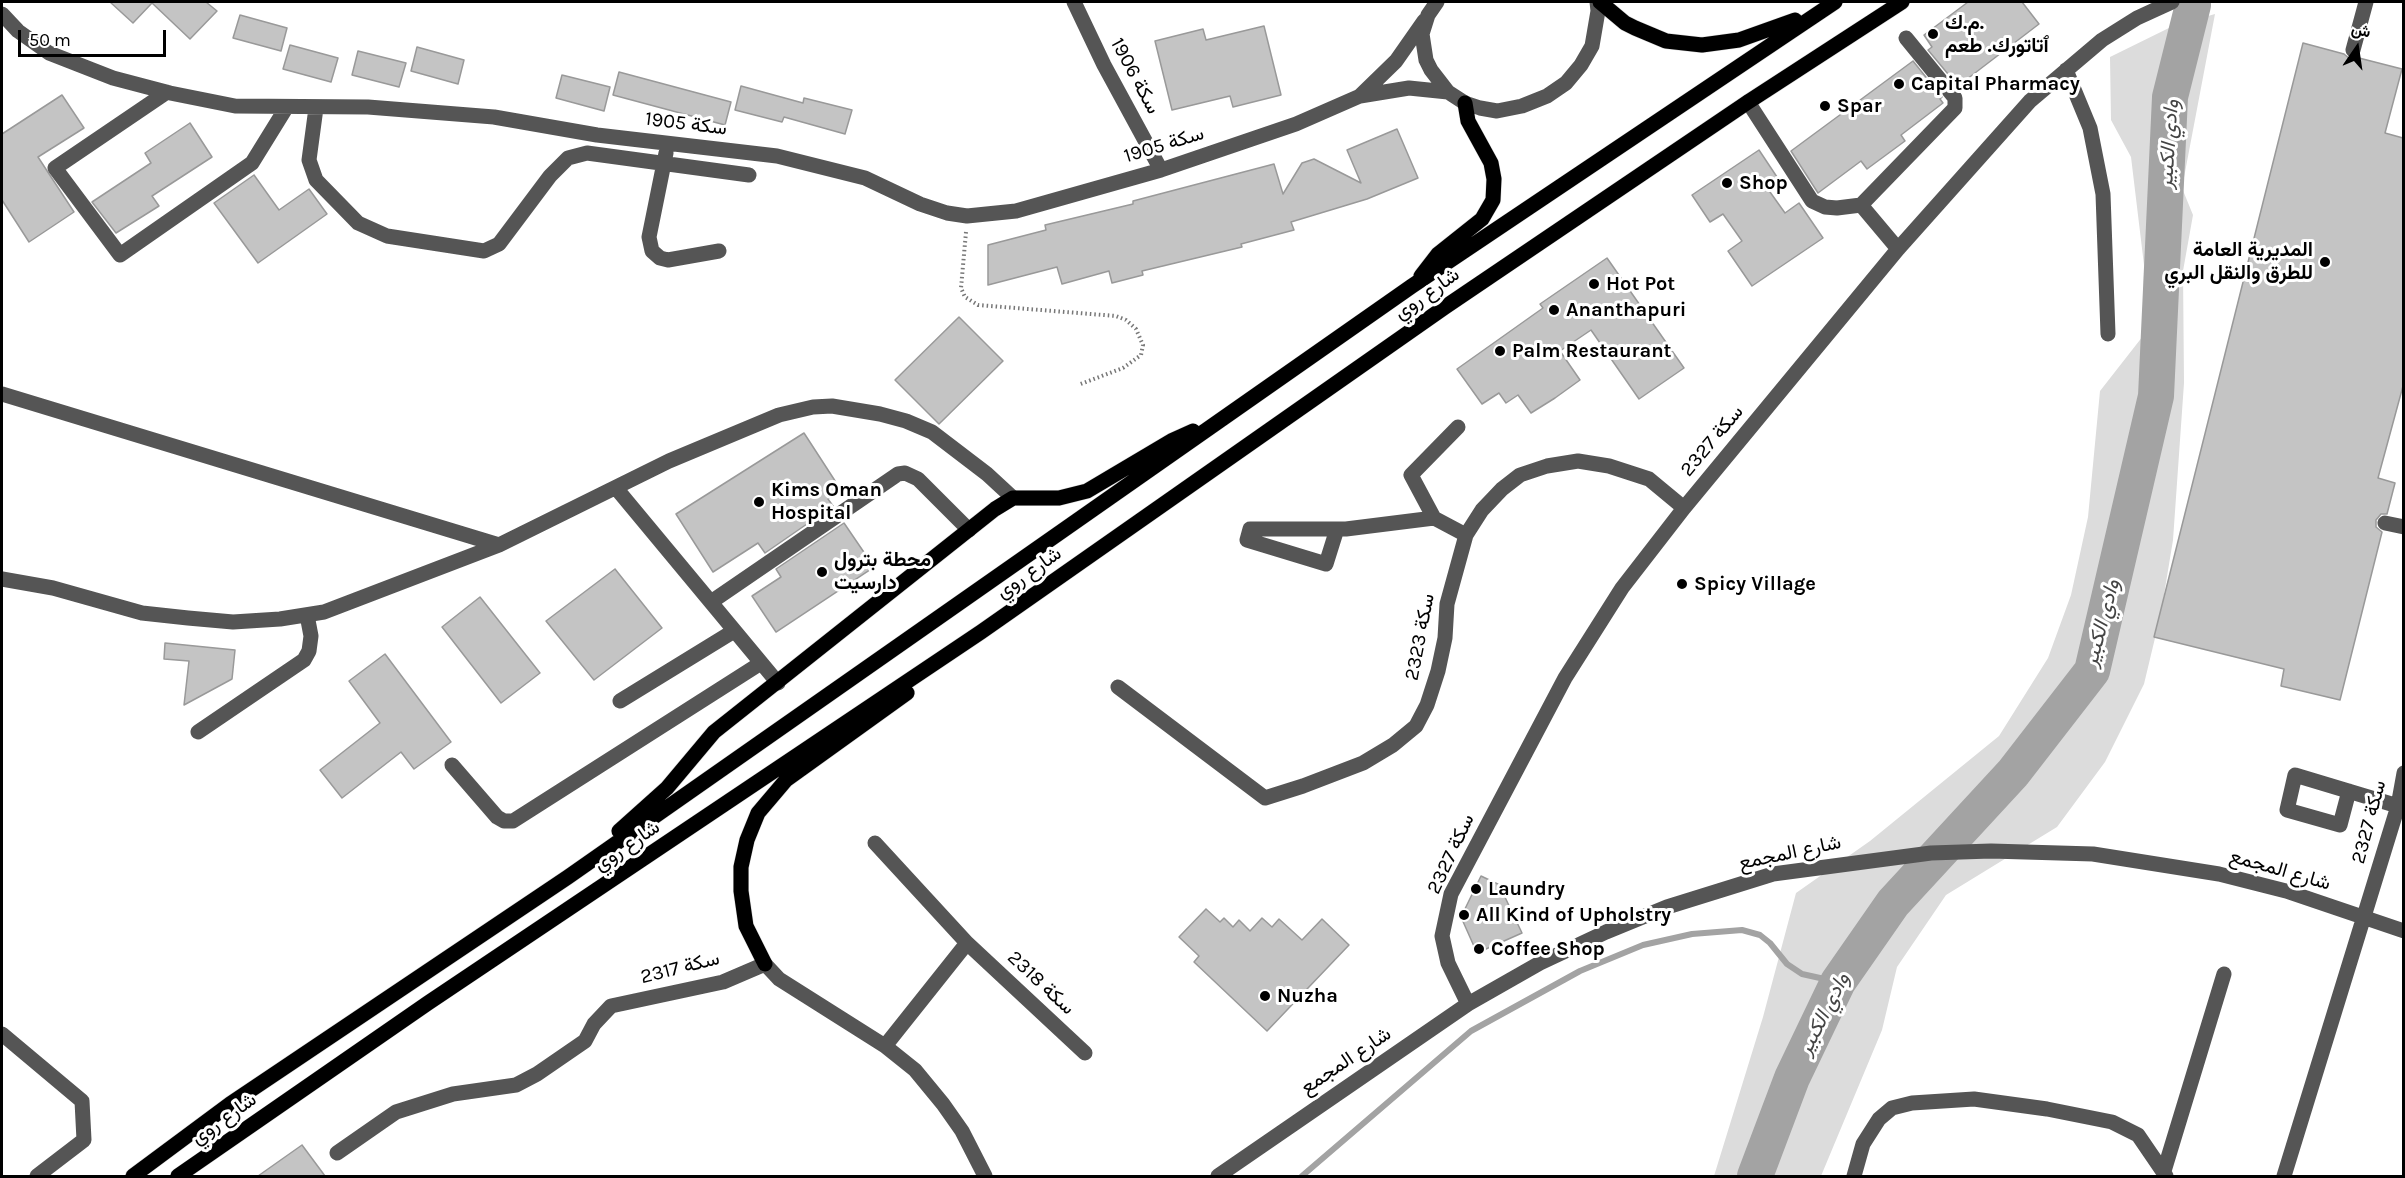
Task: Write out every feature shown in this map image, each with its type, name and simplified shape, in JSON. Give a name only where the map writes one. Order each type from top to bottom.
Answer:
[{"type":"main road","points":[[1599,2],[1625,23],[1635,28],[1666,40],[1702,45],[1739,40],[1782,26],[1834,2]]},
{"type":"main road","name":"شارع روي","points":[[133,1176],[230,1104],[568,877],[1412,286],[1834,2]]},
{"type":"main road","name":"شارع روي","points":[[178,1176],[428,1003],[981,632],[1445,307],[1748,102],[1902,2]]},
{"type":"main road","points":[[1412,286],[1438,254],[1482,219],[1493,200],[1494,179],[1491,163],[1468,121],[1465,103]]},
{"type":"main road","points":[[568,877],[667,788],[714,732],[969,530],[1013,498],[1059,498],[1087,491],[1173,440],[1231,413]]},
{"type":"main road","points":[[765,964],[746,927],[741,891],[741,867],[758,813],[786,780],[885,710],[981,632]]},
{"type":"street","name":"سكة 1906","points":[[1074,2],[1104,64],[1161,170]]},
{"type":"street","name":"سكة 1905","points":[[1360,96],[1396,61],[1437,2]]},
{"type":"street","points":[[1428,15],[1422,34],[1426,60],[1448,92],[1465,103],[1497,111],[1522,106],[1547,96],[1566,82],[1581,65],[1592,46],[1599,2]]},
{"type":"street","name":"سكة 2327","points":[[1468,1004],[1448,963],[1442,936],[1451,894],[1565,678],[1622,588],[1684,508],[1898,249],[2030,101],[2102,40],[2137,18],[2172,2]]},
{"type":"street","points":[[2353,50],[2366,2]]},
{"type":"street","name":"سكة 1905","points":[[2,14],[18,31],[49,53],[113,78],[167,92],[235,106],[368,107],[494,117],[597,135],[777,156],[865,178],[929,207],[968,216],[1016,211],[1161,170],[1296,124],[1360,96],[1409,88],[1448,92]]},
{"type":"street","points":[[1748,102],[1812,201],[1825,207],[1837,208],[1861,205],[1955,108],[1955,98],[1906,38]]},
{"type":"street","points":[[2066,70],[2090,128],[2103,194],[2108,334]]},
{"type":"street","points":[[167,92],[55,168],[120,255],[252,163],[286,108]]},
{"type":"street","points":[[316,108],[309,160],[316,180],[358,223],[387,236],[484,251],[499,244],[549,176],[568,158],[587,153],[748,175]]},
{"type":"street","points":[[668,143],[649,237],[652,251],[660,258],[668,260],[719,251]]},
{"type":"street","points":[[1861,205],[1898,249]]},
{"type":"street","points":[[2,394],[499,544]]},
{"type":"street","points":[[2,579],[53,588],[142,613],[188,618],[233,622],[324,612],[499,544],[669,461],[779,415],[813,407],[832,406],[880,414],[906,421],[932,432],[987,474],[1013,498]]},
{"type":"street","points":[[1458,427],[1411,476],[1434,518],[1466,535]]},
{"type":"street","name":"سكة 2323","points":[[1118,687],[1265,798],[1363,763],[1394,745],[1416,726],[1427,705],[1445,638],[1447,604],[1454,571],[1466,535],[1482,510],[1502,489],[1520,475],[1547,466],[1578,461],[1609,466],[1649,479],[1684,508]]},
{"type":"street","points":[[711,602],[898,474],[905,473],[918,479],[969,530]]},
{"type":"street","points":[[616,488],[777,683]]},
{"type":"street","points":[[1337,529],[1326,564],[1247,540],[1251,529],[1337,529],[1434,518]]},
{"type":"street","points":[[2385,523],[2403,527]]},
{"type":"street","points":[[198,732],[293,670],[304,660],[309,651],[311,636],[307,615]]},
{"type":"street","points":[[620,701],[734,631]]},
{"type":"street","points":[[452,765],[497,817],[504,821],[513,820],[761,663]]},
{"type":"street","name":"سكة 2327","points":[[2284,1176],[2398,806],[2403,773]]},
{"type":"street","points":[[2349,792],[2398,806]]},
{"type":"street","name":"سكة 2318","points":[[875,843],[968,943],[1085,1053]]},
{"type":"street","name":"شارع المجمع","points":[[1218,1176],[1468,1004],[1540,963],[1667,907],[1773,874],[1931,853],[2058,852],[2146,861],[2219,874],[2286,891],[2403,931]]},
{"type":"street","points":[[885,1046],[968,943]]},
{"type":"street","points":[[765,964],[779,979],[885,1046],[915,1070],[962,1131],[986,1176]]},
{"type":"street","name":"سكة 2317","points":[[338,1153],[396,1112],[453,1094],[516,1085],[537,1074],[585,1041],[594,1024],[611,1006],[723,982],[765,964]]},
{"type":"street","points":[[2165,1174],[2224,974]]},
{"type":"street","points":[[2,1034],[82,1101],[84,1140],[37,1176]]},
{"type":"street","points":[[1854,1176],[1863,1144],[1879,1119],[1892,1108],[1912,1103],[1974,1099],[2047,1109],[2112,1122],[2138,1135],[2165,1174]]},
{"type":"path","points":[[968,216],[960,288],[965,297],[978,305],[1116,316],[1126,320],[1136,329],[1143,345],[1141,355],[1123,368],[1078,385]]},
{"type":"shaded area","points":[[2215,14],[2182,188],[2193,215],[2183,271],[2184,383],[2173,540],[2161,613],[2144,684],[2105,762],[2057,827],[1946,895],[1897,967],[1882,1030],[1821,1176],[1714,1176],[1763,1017],[1796,893],[1870,841],[1999,736],[2048,658],[2071,595],[2088,517],[2100,391],[2143,336],[2144,265],[2131,157],[2111,120],[2110,57],[2173,26]]},
{"type":"building","points":[[110,2],[206,2],[217,11],[190,39],[152,3],[133,23]]},
{"type":"building","points":[[1968,2],[2022,2],[2039,24],[1958,86],[1928,50],[1932,47],[1924,35]]},
{"type":"building","points":[[240,15],[287,28],[281,51],[233,38]]},
{"type":"building","points":[[1264,26],[1281,95],[1233,107],[1230,96],[1172,110],[1155,41],[1203,29],[1206,40]]},
{"type":"building","name":"المديرية العامة للطرق والنقل البري","points":[[2303,43],[2344,54],[2350,59],[2359,58],[2402,69],[2385,133],[2403,138],[2403,386],[2378,478],[2395,483],[2387,514],[2381,514],[2376,520],[2376,527],[2382,532],[2340,700],[2281,686],[2284,669],[2154,637]]},
{"type":"building","points":[[290,45],[338,58],[331,82],[283,69]]},
{"type":"building","points":[[417,47],[464,60],[458,84],[411,71]]},
{"type":"building","points":[[358,51],[406,63],[399,87],[352,75]]},
{"type":"building","points":[[1913,61],[1942,97],[1940,99],[1943,103],[1901,135],[1905,141],[1867,169],[1861,161],[1818,193],[1791,151]]},
{"type":"building","points":[[619,72],[731,102],[725,125],[613,95]]},
{"type":"building","points":[[562,75],[610,87],[604,111],[556,98]]},
{"type":"building","points":[[741,86],[803,103],[804,98],[852,110],[845,134],[784,117],[782,122],[735,110]]},
{"type":"building","points":[[62,95],[84,128],[38,157],[74,212],[29,242],[2,200],[2,134]]},
{"type":"building","points":[[190,123],[212,157],[152,196],[159,206],[116,233],[92,202],[151,163],[145,153]]},
{"type":"building","points":[[1397,129],[1418,178],[1367,199],[1291,222],[1294,230],[1241,244],[1242,247],[1142,271],[1143,275],[1112,283],[1109,271],[1062,284],[1057,267],[988,285],[988,245],[1046,230],[1045,225],[1133,204],[1133,201],[1274,164],[1283,194],[1302,163],[1314,159],[1361,183],[1347,150]]},
{"type":"building","points":[[1759,150],[1777,177],[1765,185],[1785,213],[1799,203],[1823,238],[1752,286],[1728,251],[1742,241],[1723,214],[1710,222],[1692,195]]},
{"type":"building","points":[[254,175],[279,210],[309,189],[327,214],[258,263],[214,203]]},
{"type":"building","points":[[1607,258],[1684,368],[1639,399],[1591,330],[1560,351],[1580,380],[1555,398],[1531,413],[1518,395],[1506,403],[1499,393],[1482,404],[1457,369],[1543,308],[1540,304]]},
{"type":"building","points":[[959,317],[1003,361],[939,424],[895,380]]},
{"type":"building","name":"Kims Oman Hospital","points":[[804,433],[841,490],[828,499],[833,506],[765,553],[758,543],[713,572],[676,514]]},
{"type":"building","name":"محطة بترول دارسيت","points":[[844,523],[874,567],[776,632],[752,596],[781,577],[776,569]]},
{"type":"building","points":[[615,569],[662,628],[594,680],[546,621]]},
{"type":"building","points":[[480,597],[540,673],[501,703],[442,627]]},
{"type":"building","points":[[165,643],[235,650],[232,679],[184,705],[189,661],[164,659]]},
{"type":"building","points":[[385,654],[451,742],[414,769],[401,752],[342,798],[320,770],[380,723],[349,681]]},
{"type":"building","points":[[1481,876],[1506,888],[1503,893],[1522,933],[1477,953],[1461,917]]},
{"type":"building","name":"Nuzha","points":[[1206,909],[1220,922],[1224,918],[1233,927],[1239,920],[1250,931],[1262,918],[1272,927],[1279,919],[1302,940],[1322,919],[1349,945],[1267,1031],[1194,962],[1199,956],[1179,937]]},
{"type":"building","points":[[302,1145],[325,1176],[258,1176]]},
{"type":"waterway","name":"وادي الكبير","points":[[1755,1176],[1792,1078],[1838,982],[1893,903],[2013,773],[2092,671],[2156,396],[2170,97],[2193,5]]},
{"type":"waterway","points":[[1302,1176],[1471,1031],[1580,971],[1643,945],[1692,934],[1742,930],[1760,935],[1770,943],[1787,964],[1802,974],[1838,982]]},
{"type":"place","name":"م.ك. ٱتاتورك. طعم","points":[[1933,34]]},
{"type":"place","name":"Capital Pharmacy","points":[[1899,84]]},
{"type":"place","name":"Spar","points":[[1825,106]]},
{"type":"place","name":"Shop","points":[[1727,183]]},
{"type":"place","name":"المديرية العامة للطرق والنقل البري","points":[[2325,262]]},
{"type":"place","name":"Hot Pot","points":[[1594,284]]},
{"type":"place","name":"Ananthapuri","points":[[1554,310]]},
{"type":"place","name":"Palm Restaurant","points":[[1500,351]]},
{"type":"place","name":"Kims Oman Hospital","points":[[759,502]]},
{"type":"place","name":"محطة بترول دارسيت","points":[[822,572]]},
{"type":"place","name":"Spicy Village","points":[[1682,584]]},
{"type":"place","name":"Laundry","points":[[1476,889]]},
{"type":"place","name":"All Kind of Upholstry","points":[[1464,915]]},
{"type":"place","name":"Coffee Shop","points":[[1479,949]]},
{"type":"place","name":"Nuzha","points":[[1265,996]]}]
